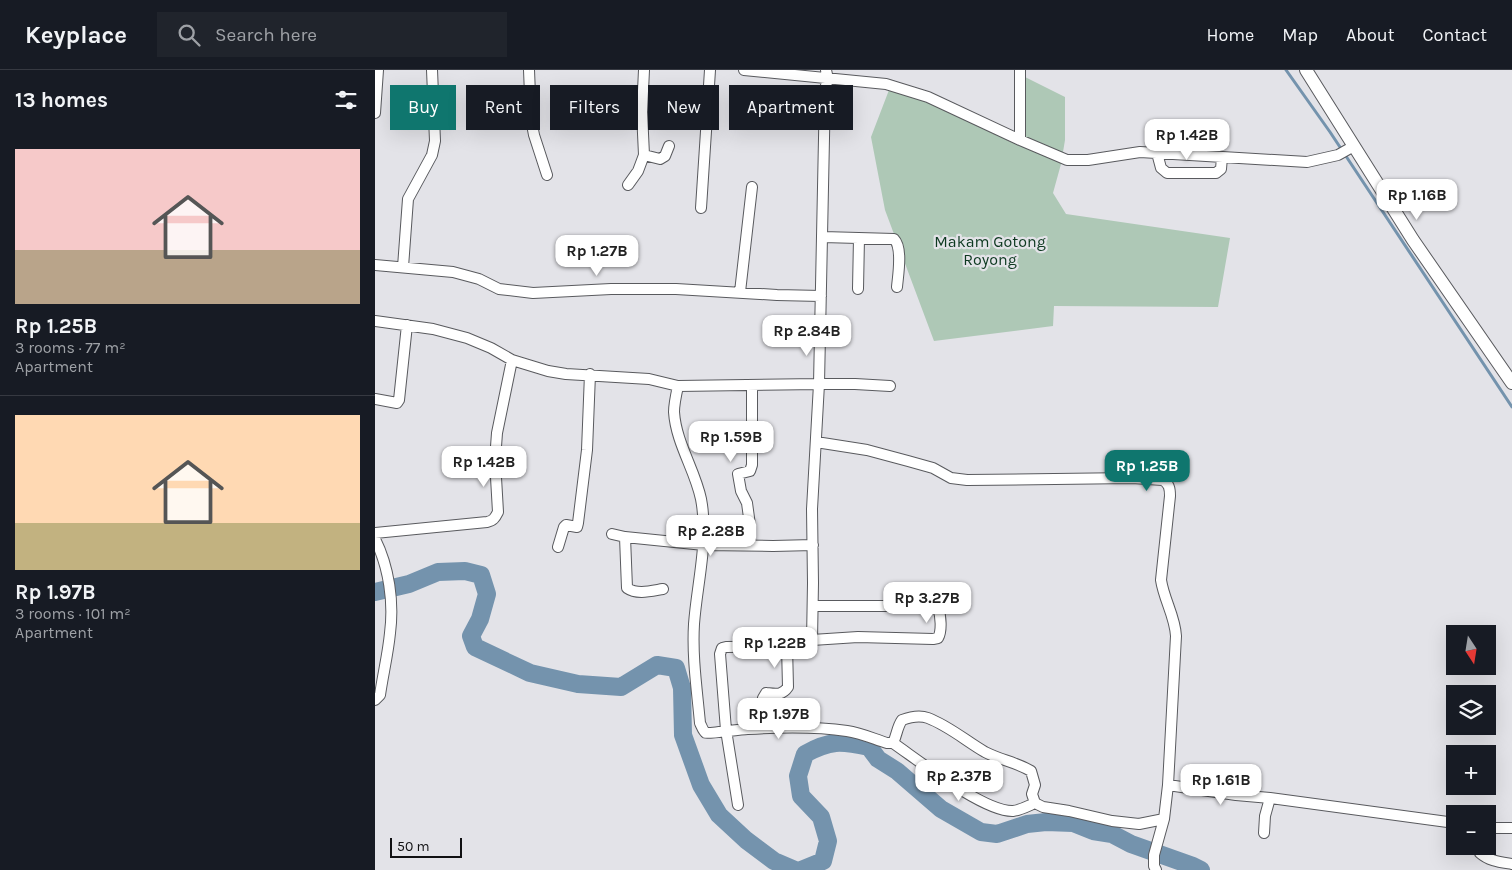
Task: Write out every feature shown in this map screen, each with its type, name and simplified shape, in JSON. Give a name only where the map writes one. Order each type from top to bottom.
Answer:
[{"type":"main road","points":[[1305,70],[1351,148],[1512,383]]},
{"type":"street","points":[[375,113],[378,70]]},
{"type":"street","points":[[403,267],[408,199],[432,155],[435,141],[432,70]]},
{"type":"street","points":[[529,70],[531,120],[547,175]]},
{"type":"street","points":[[628,185],[638,171],[644,156],[644,70]]},
{"type":"street","points":[[701,208],[710,70]]},
{"type":"street","points":[[744,70],[827,74],[886,84],[928,97],[1019,140],[1067,160],[1088,160],[1140,152],[1307,162],[1338,155],[1351,148]]},
{"type":"street","points":[[1019,140],[1020,70]]},
{"type":"street","points":[[812,640],[812,509],[819,384],[825,89],[827,74]]},
{"type":"street","points":[[644,156],[660,158],[665,156],[669,146]]},
{"type":"street","points":[[1157,153],[1161,168],[1167,173],[1216,173],[1221,169],[1222,157]]},
{"type":"street","points":[[740,292],[752,187]]},
{"type":"street","points":[[823,237],[897,240],[899,253],[897,287]]},
{"type":"street","points":[[858,289],[859,238]]},
{"type":"street","points":[[375,265],[453,272],[479,280],[499,289],[533,293],[611,289],[676,289],[821,296]]},
{"type":"street","points":[[375,321],[433,329],[467,338],[491,348],[512,360],[548,371],[566,374],[649,378],[678,386],[855,384],[890,386]]},
{"type":"street","points":[[375,399],[397,403],[399,400],[407,325]]},
{"type":"street","points":[[375,533],[487,522],[495,518],[498,512],[495,460],[497,433],[512,360]]},
{"type":"street","points":[[558,547],[564,527],[566,525],[575,528],[578,523],[587,450],[589,374]]},
{"type":"street","points":[[750,545],[747,503],[741,491],[738,474],[750,471],[752,465],[752,385]]},
{"type":"street","points":[[678,386],[675,401],[675,422],[698,484],[702,502],[704,545],[693,634],[693,655],[700,723],[704,731],[707,734],[726,730],[785,727],[849,731],[887,743],[893,742],[949,782],[997,808],[1013,811],[1022,809],[1035,802]]},
{"type":"street","points":[[816,442],[867,450],[895,457],[933,468],[951,478],[967,480],[1132,478],[1163,480],[1167,482],[1170,486],[1170,496],[1161,580],[1177,636],[1168,785],[1164,819],[1154,855],[1156,870]]},
{"type":"street","points":[[612,534],[704,545],[813,545]]},
{"type":"street","points":[[625,537],[627,588],[638,592],[663,589]]},
{"type":"street","points":[[375,539],[382,553],[391,604],[390,633],[381,695],[375,700]]},
{"type":"street","points":[[738,805],[726,730],[720,654],[722,648],[806,646],[812,640],[858,637],[933,639],[938,638],[940,635],[940,612],[934,606],[813,606]]},
{"type":"street","points":[[785,727],[777,712],[763,698],[766,694],[785,692],[788,687],[787,646]]},
{"type":"street","points":[[893,742],[897,735],[897,727],[902,720],[911,717],[926,717],[985,752],[1002,760],[1021,765],[1031,771],[1035,785],[1032,794],[1035,802],[1043,807],[1112,821],[1139,824],[1164,819]]},
{"type":"street","points":[[1168,785],[1446,822]]},
{"type":"street","points":[[1264,833],[1269,798]]},
{"type":"street","points":[[1496,828],[1512,828]]},
{"type":"street","points":[[1482,855],[1496,862],[1512,864]]},
{"type":"green space","name":"Makam Gotong Royong","points":[[1019,74],[1065,97],[1065,140],[1053,193],[1066,214],[1230,238],[1218,307],[1054,306],[1053,326],[934,341],[885,210],[871,137],[889,90],[923,100],[1013,143]]},
{"type":"waterway","points":[[1286,70],[1330,132],[1512,407]]},
{"type":"waterway","points":[[375,592],[409,584],[438,572],[465,571],[481,575],[487,594],[480,619],[471,636],[475,647],[530,673],[578,684],[621,687],[657,665],[676,668],[682,688],[683,735],[701,785],[719,815],[746,840],[774,861],[795,870]]},
{"type":"waterway","points":[[801,870],[823,861],[828,841],[821,817],[801,796],[798,776],[805,754],[822,746],[836,743],[869,747],[878,759],[897,771],[941,809],[981,832],[997,834],[1027,824],[1046,822],[1073,823],[1093,831],[1112,834],[1131,844],[1201,870]]}]
